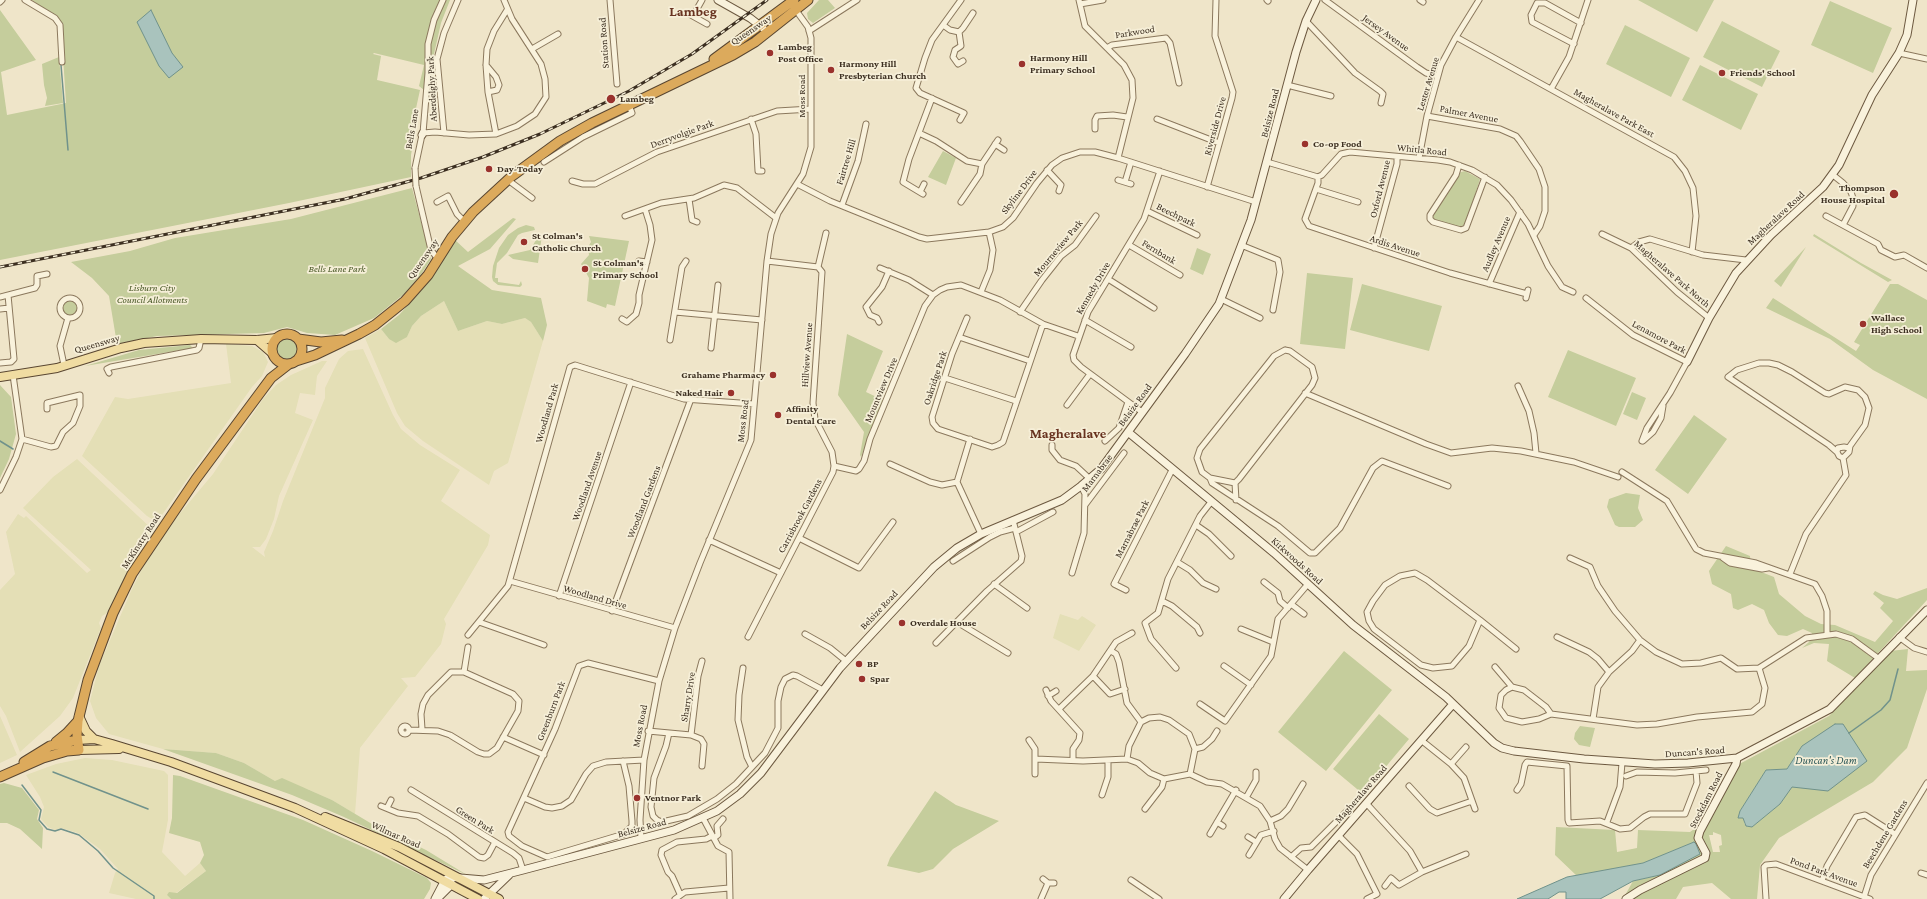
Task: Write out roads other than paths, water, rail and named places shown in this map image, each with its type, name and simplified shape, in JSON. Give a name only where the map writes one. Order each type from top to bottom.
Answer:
[{"type":"highway","name":"Queensway","points":[[292,363],[315,355],[375,324],[405,301],[428,275],[464,221],[508,180],[551,152],[576,131],[700,69],[733,55],[761,38],[808,0]]},
{"type":"highway","name":"Queensway","points":[[700,69],[761,27],[792,2]]},
{"type":"highway","points":[[290,334],[298,339],[302,348],[301,353],[292,363],[279,362],[274,356],[272,345],[277,338],[281,335],[290,334]]},
{"type":"highway","name":"Queensway","points":[[298,339],[321,342],[347,339]]},
{"type":"highway","name":"McKinstry Road","points":[[272,378],[274,356]]},
{"type":"highway","name":"McKinstry Road","points":[[78,745],[79,718],[88,680],[113,612],[132,574],[196,479],[272,378],[292,363]]},
{"type":"highway","points":[[0,776],[50,746],[68,733],[79,718]]},
{"type":"highway","points":[[50,746],[78,745]]},
{"type":"highway","points":[[0,776],[43,758],[67,752],[78,745]]},
{"type":"main road","name":"Queensway","points":[[0,377],[64,365],[144,343],[201,339],[257,340],[277,338]]},
{"type":"main road","points":[[257,340],[274,356]]},
{"type":"main road","points":[[79,718],[86,732],[94,740]]},
{"type":"main road","name":"Wilmar Road","points":[[78,745],[94,740],[171,762],[295,808],[449,880],[478,899]]},
{"type":"main road","name":"Wilmar Road","points":[[78,745],[132,751]]},
{"type":"main road","name":"Wilmar Road","points":[[295,808],[323,816],[373,836],[459,877],[487,896],[499,899]]},
{"type":"main road","points":[[373,836],[449,880]]},
{"type":"street","points":[[25,0],[55,18],[60,25],[62,62]]},
{"type":"street","name":"Bells Lane","points":[[438,259],[431,250],[416,186],[415,168],[423,134],[428,73],[428,44],[434,20],[443,0]]},
{"type":"street","name":"Aberdelghy Park","points":[[444,133],[437,59],[444,32],[458,0]]},
{"type":"street","name":"Aberdelghy Park","points":[[423,134],[496,134],[511,129],[530,118],[535,114],[546,98],[547,92],[543,70],[507,10],[504,0]]},
{"type":"street","name":"Station Road","points":[[610,0],[617,84]]},
{"type":"street","points":[[702,0],[691,15],[707,24]]},
{"type":"street","points":[[718,0],[750,18],[761,27],[773,28]]},
{"type":"street","points":[[792,2],[809,31],[857,0]]},
{"type":"street","points":[[960,120],[964,113],[920,93],[916,88],[924,58],[932,40],[961,0]]},
{"type":"street","points":[[1103,0],[1080,2],[1085,26],[1124,65],[1132,80],[1133,98],[1127,117],[1118,158]]},
{"type":"street","name":"Riverside Drive","points":[[1207,187],[1233,92],[1216,36],[1216,0]]},
{"type":"street","name":"Belsize Road","points":[[449,880],[459,877],[478,880],[493,878],[674,830],[703,818],[727,804],[751,784],[769,763],[846,661],[934,567],[957,548],[981,534],[1051,505],[1081,486],[1101,468],[1205,326],[1221,299],[1256,202],[1287,85],[1306,21],[1316,0]]},
{"type":"street","name":"Jersey Avenue","points":[[1325,0],[1417,68],[1426,73],[1438,76]]},
{"type":"street","name":"Lester Avenue","points":[[1419,158],[1427,116],[1438,76],[1447,53],[1456,36],[1479,0]]},
{"type":"street","points":[[1551,88],[1569,57],[1588,0]]},
{"type":"street","name":"Magheralave Road","points":[[1663,405],[1652,413],[1645,427],[1642,441],[1653,432],[1661,418],[1663,405],[1727,286],[1746,260],[1771,234],[1818,192],[1833,175],[1844,156],[1872,95],[1899,53],[1908,31],[1913,0]]},
{"type":"street","points":[[1574,44],[1532,22],[1531,15],[1537,4],[1545,3],[1581,23]]},
{"type":"street","points":[[496,134],[488,92],[486,65],[487,49],[494,31],[507,10]]},
{"type":"street","points":[[959,32],[972,13]]},
{"type":"street","points":[[1306,21],[1355,73],[1383,94],[1381,103]]},
{"type":"street","points":[[943,25],[950,30],[959,32]]},
{"type":"street","points":[[761,27],[761,38]]},
{"type":"street","name":"Moss Road","points":[[641,838],[640,820],[644,760],[648,731],[659,681],[675,628],[709,540],[750,446],[767,261],[771,234],[776,218],[797,184],[807,164],[811,147],[809,31]]},
{"type":"street","points":[[959,32],[961,46],[955,50],[953,57],[958,64],[963,61]]},
{"type":"street","points":[[532,50],[558,34]]},
{"type":"street","name":"Magheralave Park East","points":[[1456,36],[1664,151],[1679,163],[1690,179],[1695,202],[1696,216],[1692,252]]},
{"type":"street","name":"Parkwood","points":[[1107,48],[1112,45],[1166,38],[1170,43],[1179,83]]},
{"type":"street","points":[[1899,53],[1927,59]]},
{"type":"street","points":[[486,65],[496,77],[499,85],[497,90],[488,92]]},
{"type":"street","points":[[1287,85],[1331,96]]},
{"type":"street","points":[[924,184],[922,193],[903,182],[908,159],[932,98]]},
{"type":"street","name":"Derryvolgie Park","points":[[575,180],[595,184],[656,152],[751,119],[777,111],[811,109]]},
{"type":"street","points":[[1096,129],[1095,120],[1098,116],[1113,115],[1127,117]]},
{"type":"street","name":"Palmer Avenue","points":[[1427,116],[1500,129],[1512,134],[1520,141],[1539,169],[1545,188],[1546,200],[1543,216],[1540,226],[1534,235]]},
{"type":"street","points":[[751,119],[756,134],[758,171],[762,171]]},
{"type":"street","points":[[1156,119],[1219,143]]},
{"type":"street","name":"Fairtree Hill","points":[[842,205],[858,161],[866,124]]},
{"type":"street","points":[[919,133],[967,161],[982,164]]},
{"type":"street","points":[[960,202],[980,174],[982,164],[996,142],[1004,150]]},
{"type":"street","name":"Queensway","points":[[544,162],[551,152]]},
{"type":"street","name":"Skyline Drive","points":[[797,184],[919,238],[927,239],[989,232],[1002,227],[1013,218],[1047,170],[1062,158],[1080,152],[1095,152],[1118,158],[1256,202]]},
{"type":"street","name":"Whitla Road","points":[[1318,177],[1322,175],[1342,154],[1350,152],[1419,158],[1450,162],[1459,165],[1485,177],[1497,185],[1520,212],[1534,235],[1548,266],[1562,287],[1573,292]]},
{"type":"street","name":"Oxford Avenue","points":[[1374,248],[1397,164],[1397,157]]},
{"type":"street","points":[[1124,182],[1131,162]]},
{"type":"street","points":[[1267,162],[1318,177]]},
{"type":"street","points":[[1459,165],[1456,175],[1430,215],[1433,222],[1460,230],[1466,228],[1485,177]]},
{"type":"street","points":[[1047,170],[1061,185],[1059,191]]},
{"type":"street","name":"Kennedy Drive","points":[[1142,412],[1090,374],[1074,360],[1073,350],[1084,320],[1129,245],[1147,211],[1160,171]]},
{"type":"street","points":[[1833,175],[1851,192],[1853,198],[1853,206],[1843,225]]},
{"type":"street","name":"Ardis Avenue","points":[[1318,177],[1316,189],[1305,219],[1309,226],[1450,273],[1527,294]]},
{"type":"street","points":[[508,180],[532,198]]},
{"type":"street","points":[[1118,180],[1131,184]]},
{"type":"street","points":[[624,217],[645,208],[672,200],[689,199],[718,186],[733,186],[776,218]]},
{"type":"street","points":[[1316,189],[1358,202]]},
{"type":"street","points":[[437,202],[448,196],[457,214],[464,221]]},
{"type":"street","points":[[689,199],[692,220],[697,222]]},
{"type":"street","points":[[622,319],[628,322],[636,314],[639,294],[652,240],[650,225],[645,208]]},
{"type":"street","name":"Beechpark","points":[[1147,211],[1197,235]]},
{"type":"street","name":"Audley Avenue","points":[[1489,284],[1520,212]]},
{"type":"street","name":"Mourneview Park","points":[[1020,312],[1061,256],[1074,245],[1096,216]]},
{"type":"street","points":[[1826,216],[1878,244],[1881,250],[1895,257],[1904,256],[1927,268]]},
{"type":"street","points":[[981,292],[990,270],[993,250],[989,232]]},
{"type":"street","name":"Hillview Avenue","points":[[826,233],[818,267],[822,272],[812,404],[815,419],[832,452],[834,466]]},
{"type":"street","name":"Magheralave Park North","points":[[1602,234],[1631,248],[1678,292],[1709,318]]},
{"type":"street","points":[[1631,248],[1639,242],[1650,239],[1708,256],[1746,260]]},
{"type":"street","points":[[1241,244],[1278,260],[1280,272],[1273,310]]},
{"type":"street","name":"Fernbank","points":[[1129,245],[1180,275]]},
{"type":"street","points":[[639,261],[647,262]]},
{"type":"street","points":[[670,340],[682,267],[686,261]]},
{"type":"street","points":[[767,261],[818,267]]},
{"type":"street","points":[[880,268],[910,280],[933,295],[940,290],[955,286],[961,286],[981,292],[1000,300],[1043,324],[1078,336]]},
{"type":"street","points":[[879,322],[877,318],[870,315],[866,307],[882,287],[889,271]]},
{"type":"street","points":[[0,297],[35,288],[37,285],[38,276],[47,274]]},
{"type":"street","points":[[1108,279],[1154,308]]},
{"type":"street","points":[[711,348],[718,285]]},
{"type":"street","points":[[0,363],[11,362],[14,359],[8,295]]},
{"type":"street","name":"Mountview Drive","points":[[834,466],[856,471],[859,470],[922,314],[933,295]]},
{"type":"street","points":[[72,298],[78,301],[81,311],[74,318],[68,318],[61,313],[60,307],[63,301],[72,298]]},
{"type":"street","name":"Lenamore Park","points":[[1586,298],[1633,335],[1687,362]]},
{"type":"street","points":[[1221,299],[1260,318]]},
{"type":"street","points":[[0,309],[9,308]]},
{"type":"street","points":[[674,312],[762,320]]},
{"type":"street","points":[[64,365],[60,346],[68,318]]},
{"type":"street","name":"Oakridge Park","points":[[967,318],[959,337],[932,417],[933,424],[938,429],[970,439]]},
{"type":"street","points":[[1084,320],[1131,347]]},
{"type":"street","points":[[981,534],[957,482],[970,439],[992,447],[1003,442],[1043,324]]},
{"type":"street","points":[[959,337],[1030,361]]},
{"type":"street","points":[[109,373],[106,369],[111,367],[197,350],[201,339]]},
{"type":"street","points":[[1235,483],[1210,478],[1202,472],[1197,458],[1200,449],[1274,356],[1285,350],[1290,351],[1312,367],[1315,378],[1235,483],[1236,500]]},
{"type":"street","points":[[1790,574],[1806,534],[1846,475],[1843,458],[1829,445],[1728,377],[1737,370],[1759,363],[1769,363],[1778,365],[1792,372],[1825,393],[1829,394],[1845,387],[1858,390],[1865,397],[1870,408],[1865,426],[1849,448],[1849,452],[1843,458]]},
{"type":"street","name":"Woodland Park","points":[[468,636],[508,586],[510,581],[570,367],[575,365],[691,399],[754,404]]},
{"type":"street","points":[[1067,405],[1090,374]]},
{"type":"street","points":[[0,490],[16,457],[22,439],[13,375]]},
{"type":"street","points":[[945,378],[1016,401]]},
{"type":"street","name":"Woodland Avenue","points":[[559,596],[631,382]]},
{"type":"street","points":[[1518,386],[1529,411],[1534,433],[1536,453]]},
{"type":"street","points":[[44,398],[47,406],[86,392]]},
{"type":"street","points":[[1305,393],[1451,453],[1492,448],[1536,453],[1592,468],[1618,477]]},
{"type":"street","points":[[22,439],[51,447],[56,446],[63,432],[73,424],[80,406],[80,395]]},
{"type":"street","name":"Woodland Gardens","points":[[612,611],[691,399]]},
{"type":"street","name":"Belsize Road","points":[[1105,441],[1119,428],[1128,402]]},
{"type":"street","name":"Kirkwoods Road","points":[[1128,432],[1308,584],[1358,629],[1453,704]]},
{"type":"street","points":[[1052,445],[1052,450],[1060,460],[1076,466],[1090,479]]},
{"type":"street","points":[[1837,452],[1837,450],[1841,447],[1849,448]]},
{"type":"street","name":"Marnabrae","points":[[1085,505],[1124,453]]},
{"type":"street","points":[[1210,478],[1212,483],[1278,526],[1310,553],[1316,553],[1340,528],[1373,468],[1382,461],[1448,486]]},
{"type":"street","points":[[890,464],[930,482],[942,485],[957,482]]},
{"type":"street","name":"Carrisbrook Gardens","points":[[748,636],[833,472],[834,466]]},
{"type":"street","name":"Marnabrae Park","points":[[1126,590],[1114,584],[1172,470]]},
{"type":"street","points":[[1622,472],[1666,501],[1696,549],[1722,558],[1756,563],[1790,574],[1814,584],[1822,596],[1827,611],[1827,635]]},
{"type":"street","name":"Marnabrae","points":[[1072,573],[1084,532],[1085,494],[1081,486]]},
{"type":"street","points":[[1176,668],[1152,639],[1145,623],[1158,613],[1168,579],[1176,562],[1196,525],[1211,502]]},
{"type":"street","points":[[953,561],[995,535],[1016,530],[1053,512]]},
{"type":"street","points":[[936,643],[994,584],[1021,561],[1022,556],[1013,520]]},
{"type":"street","points":[[799,538],[859,568],[893,522]]},
{"type":"street","points":[[1196,525],[1209,534],[1231,556]]},
{"type":"street","points":[[709,540],[781,573]]},
{"type":"street","points":[[1570,558],[1590,567],[1598,586],[1615,611],[1640,640],[1656,652],[1682,664],[1701,663],[1721,658],[1737,669],[1758,668],[1806,638],[1836,634],[1852,639],[1878,658]]},
{"type":"street","points":[[1176,562],[1190,570],[1203,583],[1216,589]]},
{"type":"street","points":[[1480,620],[1469,646],[1452,666],[1434,668],[1421,665],[1374,629],[1369,621],[1368,612],[1373,601],[1385,585],[1400,576],[1415,574],[1427,580],[1480,620],[1516,649]]},
{"type":"street","name":"Woodland Drive","points":[[510,581],[675,628]]},
{"type":"street","points":[[1264,582],[1278,593],[1280,601],[1304,614]]},
{"type":"street","points":[[994,584],[1027,608]]},
{"type":"street","points":[[1200,704],[1225,721],[1271,656],[1278,619],[1308,584]]},
{"type":"street","points":[[1162,601],[1172,606],[1197,627],[1200,633]]},
{"type":"street","name":"Duncan's Road","points":[[1453,704],[1494,743],[1502,748],[1535,754],[1622,762],[1688,763],[1737,758],[1825,713],[1927,610]]},
{"type":"street","points":[[479,622],[544,645]]},
{"type":"street","points":[[956,622],[1008,653]]},
{"type":"street","points":[[1241,629],[1273,642]]},
{"type":"street","points":[[1059,709],[1093,676],[1116,642],[1130,632]]},
{"type":"street","points":[[805,634],[830,648],[846,661]]},
{"type":"street","points":[[1557,637],[1589,652],[1598,659],[1609,672]]},
{"type":"street","points":[[1899,637],[1914,648],[1927,652]]},
{"type":"street","points":[[1593,719],[1598,688],[1609,672],[1632,651],[1640,640]]},
{"type":"street","points":[[464,672],[468,647]]},
{"type":"street","points":[[1111,651],[1116,654],[1119,662],[1127,703],[1141,722]]},
{"type":"street","name":"Sharry Drive","points":[[691,735],[698,676],[702,661]]},
{"type":"street","name":"Greenburn Park","points":[[623,761],[630,786],[632,821],[632,826],[624,834],[547,857],[522,846],[511,839],[508,832],[556,729],[577,670],[582,664],[588,663],[659,681]]},
{"type":"street","points":[[1224,666],[1251,685]]},
{"type":"street","points":[[1494,667],[1512,687],[1524,690],[1546,707],[1551,714]]},
{"type":"street","points":[[743,668],[739,695],[738,720],[747,757],[752,767]]},
{"type":"street","points":[[1512,687],[1506,690],[1501,696],[1499,708],[1506,718],[1522,722],[1539,719],[1551,714],[1637,725],[1752,712],[1762,704],[1765,688],[1758,668]]},
{"type":"street","points":[[409,730],[422,729],[438,731],[450,735],[484,754],[494,751],[504,737],[518,711],[519,701],[517,698],[464,672],[451,672],[428,695],[423,704],[421,714],[422,729]]},
{"type":"street","points":[[669,733],[666,746],[654,778],[651,807],[653,816],[662,822],[668,822],[698,811],[717,799],[765,753],[778,728],[778,701],[781,687],[785,679],[793,675],[797,676],[823,690]]},
{"type":"street","points":[[1093,676],[1110,694],[1125,688]]},
{"type":"street","points":[[1046,690],[1048,696],[1080,733],[1079,740],[1073,749],[1073,760]]},
{"type":"street","points":[[1048,696],[1056,691]]},
{"type":"street","name":"Magheralave Road","points":[[1284,899],[1453,704]]},
{"type":"street","points":[[1127,759],[1131,742],[1141,722],[1149,718],[1160,717],[1169,720],[1189,734],[1195,748],[1190,774]]},
{"type":"street","name":"Sharry Drive","points":[[648,731],[691,735],[701,740],[704,744],[702,766]]},
{"type":"street","points":[[1195,748],[1203,747],[1217,732]]},
{"type":"street","points":[[504,737],[544,755]]},
{"type":"street","points":[[1029,740],[1035,749],[1035,774]]},
{"type":"street","points":[[1422,740],[1451,764],[1464,778],[1474,809]]},
{"type":"street","points":[[1451,764],[1466,747]]},
{"type":"street","name":"Stockdam Road","points":[[1626,899],[1640,890],[1705,858],[1706,853],[1698,838],[1700,831],[1736,764],[1737,758]]},
{"type":"street","points":[[1036,759],[1127,759],[1138,763],[1150,773],[1164,779],[1190,774],[1207,782],[1222,784],[1247,796],[1260,806],[1270,821],[1275,839],[1280,848],[1308,870]]},
{"type":"street","points":[[524,798],[545,807],[552,808],[562,806],[571,800],[586,774],[593,766],[606,762],[644,760]]},
{"type":"street","points":[[1102,795],[1108,760]]},
{"type":"street","points":[[1517,790],[1521,784],[1527,762],[1567,766],[1569,823],[1573,824],[1589,821],[1607,822],[1620,830],[1630,828],[1650,814],[1685,814],[1697,783],[1696,771]]},
{"type":"street","points":[[1607,822],[1620,787],[1622,762]]},
{"type":"street","points":[[1626,776],[1637,772],[1675,773],[1706,770]]},
{"type":"street","points":[[1247,796],[1256,780],[1256,772]]},
{"type":"street","points":[[1149,807],[1162,787],[1164,779]]},
{"type":"street","name":"Beechdene Gardens","points":[[1860,897],[1870,875],[1927,783]]},
{"type":"street","points":[[1270,821],[1281,816],[1288,809],[1303,784]]},
{"type":"street","points":[[1409,786],[1430,809],[1437,813],[1472,801]]},
{"type":"street","name":"Green Park","points":[[410,790],[517,855],[524,870]]},
{"type":"street","points":[[1210,834],[1236,790]]},
{"type":"street","points":[[387,808],[391,800]]},
{"type":"street","points":[[1366,803],[1410,851],[1422,872]]},
{"type":"street","points":[[381,806],[398,813],[418,816],[448,834],[479,857],[484,858],[488,855],[495,842]]},
{"type":"street","points":[[1291,857],[1301,848],[1311,847],[1350,808]]},
{"type":"street","points":[[1822,881],[1827,866],[1856,817],[1865,816],[1895,834]]},
{"type":"street","points":[[703,818],[718,846],[729,852],[730,899]]},
{"type":"street","points":[[680,894],[661,855],[662,850],[677,842],[706,839],[718,835],[717,826],[723,819]]},
{"type":"street","points":[[1217,822],[1223,826]]},
{"type":"street","points":[[1248,855],[1260,835],[1274,831]]},
{"type":"street","points":[[1338,835],[1357,854],[1377,894],[1367,899]]},
{"type":"street","points":[[1248,837],[1256,842]]},
{"type":"street","points":[[1384,886],[1391,878],[1399,885],[1422,872],[1466,854]]},
{"type":"street","name":"Pond Park Avenue","points":[[1766,899],[1764,867],[1766,864],[1776,864],[1860,897],[1870,899]]},
{"type":"street","name":"Belsize Road","points":[[487,896],[505,877],[513,873]]},
{"type":"street","points":[[1921,873],[1927,875]]},
{"type":"street","points":[[487,896],[488,882],[493,878]]},
{"type":"street","points":[[1041,899],[1051,883],[1043,879]]},
{"type":"street","points":[[436,899],[449,880]]},
{"type":"street","points":[[1132,880],[1159,899]]},
{"type":"street","points":[[675,899],[680,894],[729,888]]},
{"type":"water","points":[[151,10],[172,53],[183,67],[169,78],[159,66],[137,22]]},
{"type":"water","name":"Duncan's Dam","points":[[1835,724],[1843,724],[1867,761],[1828,791],[1792,787],[1780,804],[1752,827],[1746,826],[1743,818],[1738,818],[1740,811],[1766,770],[1787,769],[1802,746]]},
{"type":"water","points":[[1694,842],[1700,854],[1660,875],[1633,881],[1600,899],[1566,899],[1566,892],[1559,892],[1548,899],[1517,899],[1567,877],[1643,863]]},
{"type":"waterway","points":[[61,65],[68,150]]},
{"type":"waterway","points":[[0,441],[13,449]]},
{"type":"waterway","points":[[1849,733],[1881,710],[1890,700],[1898,669]]},
{"type":"waterway","points":[[53,772],[148,809]]},
{"type":"waterway","points":[[22,785],[41,810],[39,820],[47,829],[55,831],[61,829],[79,835],[98,851],[113,868],[154,896],[154,899]]},
{"type":"railway","points":[[0,267],[345,199],[421,178],[483,157],[540,134],[629,91],[692,54],[767,0]]},
{"type":"place","name":"Lambeg Post Office","points":[[770,53]]},
{"type":"place","name":"Harmony Hill Primary School","points":[[1022,64]]},
{"type":"place","name":"Harmony Hill Presbyterian Church","points":[[831,70]]},
{"type":"place","name":"Friends' School","points":[[1722,73]]},
{"type":"place","name":"Lambeg","points":[[611,99]]},
{"type":"place","name":"Co-op Food","points":[[1305,144]]},
{"type":"place","name":"Day-Today","points":[[489,169]]},
{"type":"place","name":"Thompson House Hospital","points":[[1894,194]]},
{"type":"place","name":"St Colman's Catholic Church","points":[[524,242]]},
{"type":"place","name":"St Colman's Primary School","points":[[585,269]]},
{"type":"place","name":"Wallace High School","points":[[1863,324]]},
{"type":"place","name":"Grahame Pharmacy","points":[[773,375]]},
{"type":"place","name":"Naked Hair","points":[[731,393]]},
{"type":"place","name":"Affinity Dental Care","points":[[778,415]]},
{"type":"place","name":"Overdale House","points":[[902,623]]},
{"type":"place","name":"BP","points":[[859,664]]},
{"type":"place","name":"Spar","points":[[862,679]]},
{"type":"place","name":"Ventnor Park","points":[[637,798]]},
{"type":"district","name":"Lambeg","points":[[693,12]]},
{"type":"district","name":"Magheralave","points":[[1068,434]]},
{"type":"park label","name":"Bells Lane Park","points":[[337,269]]},
{"type":"park label","name":"Lisburn City Council Allotments","points":[[152,294]]}]
